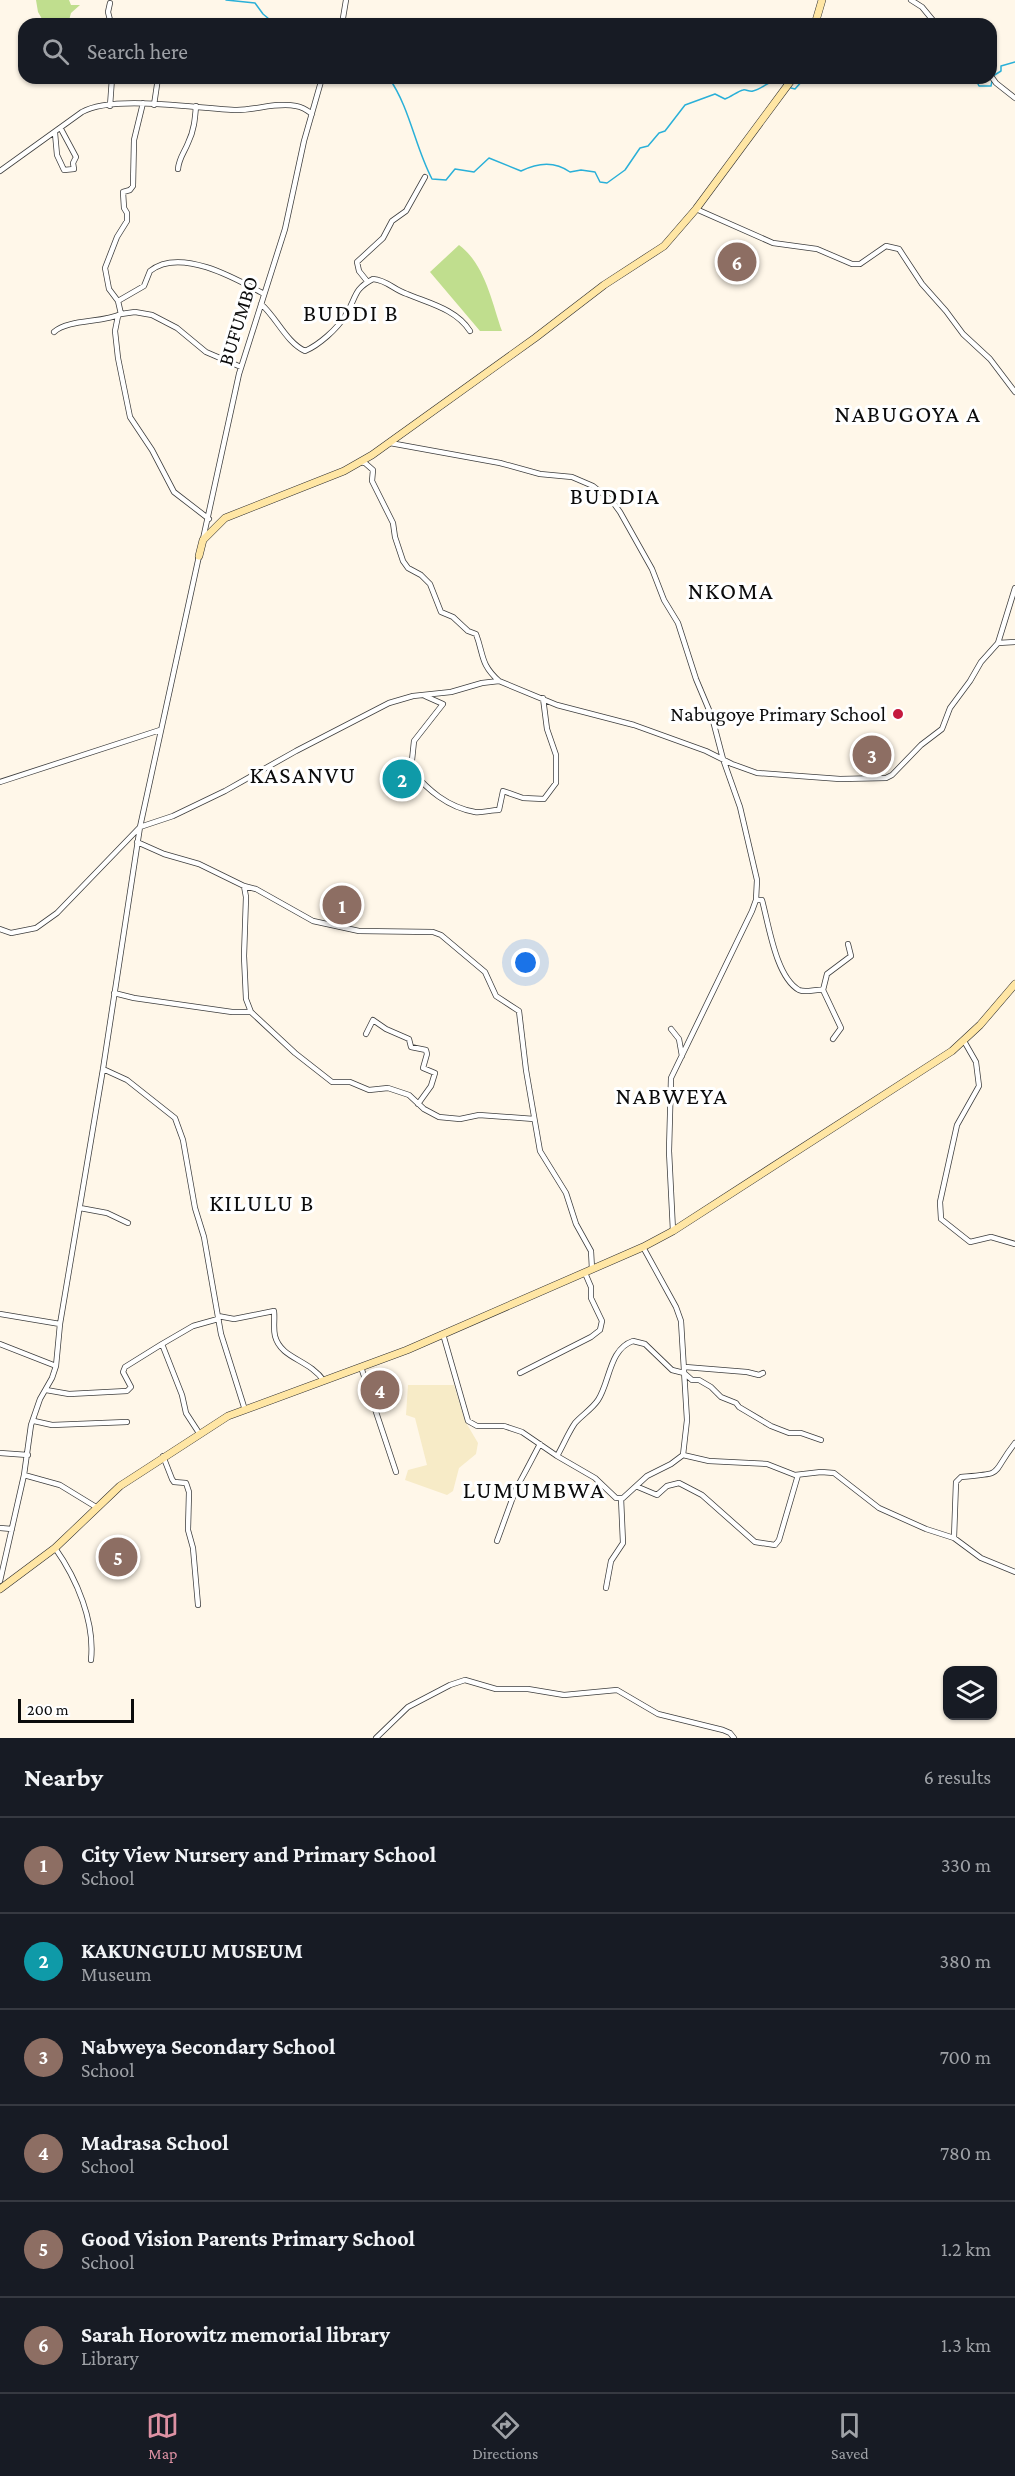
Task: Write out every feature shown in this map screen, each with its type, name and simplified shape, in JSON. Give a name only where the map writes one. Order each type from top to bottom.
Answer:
[{"type":"street","points":[[343,18],[346,0]]},
{"type":"street","points":[[817,18],[822,0]]},
{"type":"street","points":[[911,0],[922,7],[931,18]]},
{"type":"street","points":[[110,3],[110,18]]},
{"type":"street","points":[[110,105],[112,84]]},
{"type":"street","points":[[154,105],[157,84]]},
{"type":"street","name":"BUFUMBO","points":[[203,540],[209,519],[217,467],[241,367],[285,229],[304,141],[320,84]]},
{"type":"street","points":[[0,1581],[28,1455],[31,1425],[56,1366],[60,1324],[103,1069],[140,827],[203,540],[225,518],[344,471],[389,443],[536,338],[604,285],[664,246],[696,209],[790,84]]},
{"type":"street","points":[[997,84],[1015,98]]},
{"type":"street","points":[[143,103],[134,140],[133,186],[130,190],[123,192],[124,208],[127,213],[126,224],[117,237],[105,265],[109,290],[118,301],[119,315],[115,331],[118,358],[130,417],[152,450],[174,492],[209,519]]},
{"type":"street","points":[[0,171],[87,109],[143,103],[238,110],[294,105],[312,114]]},
{"type":"street","points":[[178,169],[178,162],[195,124],[196,106]]},
{"type":"street","points":[[55,133],[57,155],[64,170],[74,169],[73,163],[76,157],[61,129]]},
{"type":"street","points":[[367,281],[359,271],[357,262],[383,238],[392,221],[406,211],[425,177]]},
{"type":"street","points":[[696,209],[773,243],[818,249],[852,264],[860,264],[886,246],[899,249],[922,284],[946,310],[963,334],[990,358],[1015,392]]},
{"type":"street","points":[[118,301],[144,286],[150,271],[158,265],[178,261],[215,270],[264,294]]},
{"type":"street","points":[[261,304],[273,315],[293,343],[305,351],[342,320],[355,292],[367,281],[376,278],[418,299],[431,301],[463,322],[470,331]]},
{"type":"street","points":[[54,332],[59,328],[90,320],[110,319],[135,312],[152,315],[177,328],[206,352],[241,367]]},
{"type":"street","points":[[389,443],[490,461],[540,474],[578,479],[612,501],[647,560],[664,600],[678,623],[696,679],[712,717],[723,759],[736,793],[754,865],[757,880],[756,900],[671,1078],[673,1231]]},
{"type":"street","points":[[358,462],[365,463],[373,470],[372,481],[393,523],[395,537],[408,568],[421,575],[430,584],[441,612],[453,617],[468,631],[476,634],[482,660],[487,670],[499,681],[567,708],[634,725],[758,774],[869,779],[889,777],[921,745],[940,732],[950,708],[981,662],[998,643],[1015,588]]},
{"type":"street","points":[[998,643],[1015,642]]},
{"type":"street","points":[[482,683],[487,670]]},
{"type":"street","points":[[0,929],[11,933],[36,928],[57,913],[140,827],[194,806],[389,703],[403,698],[451,692],[482,683],[499,681]]},
{"type":"street","points":[[424,695],[443,704],[414,741],[411,770],[428,790],[443,800],[476,812],[499,810],[503,791],[523,798],[544,799],[556,783],[556,755],[547,729],[543,698]]},
{"type":"street","points":[[0,782],[160,730]]},
{"type":"street","points":[[728,769],[741,768]]},
{"type":"street","points":[[138,842],[164,854],[199,864],[243,886],[265,894],[313,921],[362,932],[434,932],[446,938],[484,972],[496,996],[519,1011],[540,1151],[563,1185],[576,1224],[591,1251],[588,1272],[591,1299],[602,1321],[600,1330],[591,1337],[520,1373]]},
{"type":"street","points":[[243,886],[246,897],[244,981],[246,999],[251,1012],[295,1053],[332,1082],[350,1083],[369,1090],[388,1088],[409,1095],[418,1104],[439,1117],[460,1119],[479,1115],[534,1119]]},
{"type":"street","points":[[756,900],[762,900],[774,948],[787,980],[799,990],[823,990]]},
{"type":"street","points":[[833,1040],[841,1028],[823,990],[827,974],[850,956],[848,944]]},
{"type":"street","points":[[0,1589],[55,1548],[120,1486],[228,1416],[443,1334],[588,1272],[673,1231],[806,1143],[909,1080],[964,1041],[1015,984]]},
{"type":"street","points":[[114,993],[232,1012],[251,1012]]},
{"type":"street","points":[[366,1034],[373,1020],[409,1040],[411,1047],[426,1050],[423,1068],[435,1073],[431,1086],[418,1104]]},
{"type":"street","points":[[671,1029],[680,1040],[682,1058]]},
{"type":"street","points":[[964,1041],[976,1062],[979,1086],[957,1125],[940,1203],[941,1219],[970,1242],[992,1237],[1015,1244]]},
{"type":"street","points":[[103,1069],[126,1080],[175,1118],[184,1146],[195,1208],[204,1237],[218,1317],[229,1362],[245,1410]]},
{"type":"street","points":[[80,1208],[107,1213],[128,1223]]},
{"type":"street","points":[[443,1334],[468,1420],[477,1426],[504,1426],[522,1432],[557,1456],[596,1478],[614,1497],[621,1498],[638,1487],[647,1476],[683,1455],[687,1430],[685,1367],[679,1315],[643,1247]]},
{"type":"street","points":[[45,1390],[69,1394],[127,1391],[130,1387],[123,1372],[125,1366],[193,1326],[218,1317],[234,1319],[274,1311],[274,1334],[281,1349],[310,1365],[324,1381]]},
{"type":"street","points":[[0,1314],[60,1324]]},
{"type":"street","points":[[557,1456],[576,1423],[599,1399],[611,1366],[629,1342],[640,1341],[672,1370],[684,1373],[692,1380],[705,1383],[721,1397],[736,1403],[771,1426],[789,1433],[801,1433],[821,1440]]},
{"type":"street","points":[[0,1344],[56,1366]]},
{"type":"street","points":[[162,1344],[182,1395],[186,1413],[200,1433]]},
{"type":"street","points":[[361,1367],[396,1472]]},
{"type":"street","points":[[685,1367],[759,1375],[763,1373]]},
{"type":"street","points":[[34,1421],[52,1425],[127,1422]]},
{"type":"street","points":[[954,1538],[956,1482],[961,1477],[987,1476],[994,1473],[1015,1443]]},
{"type":"street","points":[[497,1541],[517,1486],[521,1483],[528,1464],[540,1444]]},
{"type":"street","points":[[0,1453],[28,1455]]},
{"type":"street","points":[[683,1455],[709,1461],[766,1464],[798,1475],[834,1473],[879,1508],[926,1529],[954,1538],[981,1558],[1015,1572]]},
{"type":"street","points":[[163,1456],[174,1482],[186,1483],[189,1492],[188,1530],[193,1548],[198,1605]]},
{"type":"street","points":[[24,1475],[60,1485],[96,1507]]},
{"type":"street","points":[[638,1487],[657,1494],[667,1486],[679,1483],[702,1495],[755,1542],[775,1545],[779,1540],[798,1475]]},
{"type":"street","points":[[606,1588],[611,1562],[624,1543],[625,1537],[621,1498]]},
{"type":"street","points":[[0,1528],[12,1529]]},
{"type":"street","points":[[55,1548],[75,1580],[88,1620],[92,1641],[91,1660]]},
{"type":"street","points":[[376,1738],[408,1707],[450,1685],[465,1680],[496,1689],[515,1688],[564,1695],[617,1690],[657,1714],[723,1730],[734,1738]]},
{"type":"shaded area","points":[[408,1385],[454,1385],[465,1421],[478,1443],[476,1454],[459,1468],[453,1491],[447,1495],[405,1480],[408,1470],[427,1465],[415,1418],[406,1415]]},
{"type":"green space","points":[[36,0],[69,0],[71,5],[80,5],[71,13],[70,18],[42,18]]},
{"type":"green space","points":[[459,245],[468,253],[481,273],[502,331],[480,331],[430,272]]},
{"type":"waterway","points":[[226,0],[255,3],[268,18]]},
{"type":"waterway","points":[[997,74],[1001,71],[1001,66],[1015,62]]},
{"type":"waterway","points":[[392,84],[402,102],[432,179],[446,180],[455,169],[474,172],[489,158],[521,171],[546,164],[558,166],[570,172],[581,170],[595,172],[600,182],[607,183],[625,170],[640,148],[648,146],[659,133],[665,131],[685,105],[715,94],[725,99],[743,90],[757,90],[768,84]]},
{"type":"waterway","points":[[791,88],[795,89],[799,84]]},
{"type":"waterway","points":[[978,84],[979,86],[991,86],[991,84]]},
{"type":"place","name":"Sarah Horowitz memorial library","points":[[737,262]]},
{"type":"place","name":"Nabugoye Primary School","points":[[898,714]]},
{"type":"place","name":"Nabweya Secondary School","points":[[872,755]]},
{"type":"place","name":"KAKUNGULU MUSEUM","points":[[402,779]]},
{"type":"place","name":"City View Nursery and Primary School","points":[[342,905]]},
{"type":"place","name":"Madrasa School","points":[[380,1390]]},
{"type":"place","name":"Good Vision Parents Primary School","points":[[118,1557]]},
{"type":"district","name":"BUDDI B","points":[[351,313]]},
{"type":"district","name":"NABUGOYA A","points":[[908,414]]},
{"type":"district","name":"BUDDIA","points":[[615,496]]},
{"type":"district","name":"NKOMA","points":[[731,591]]},
{"type":"district","name":"KASANVU","points":[[303,775]]},
{"type":"district","name":"NABWEYA","points":[[672,1096]]},
{"type":"district","name":"KILULU B","points":[[262,1203]]},
{"type":"district","name":"LUMUMBWA","points":[[534,1490]]}]
